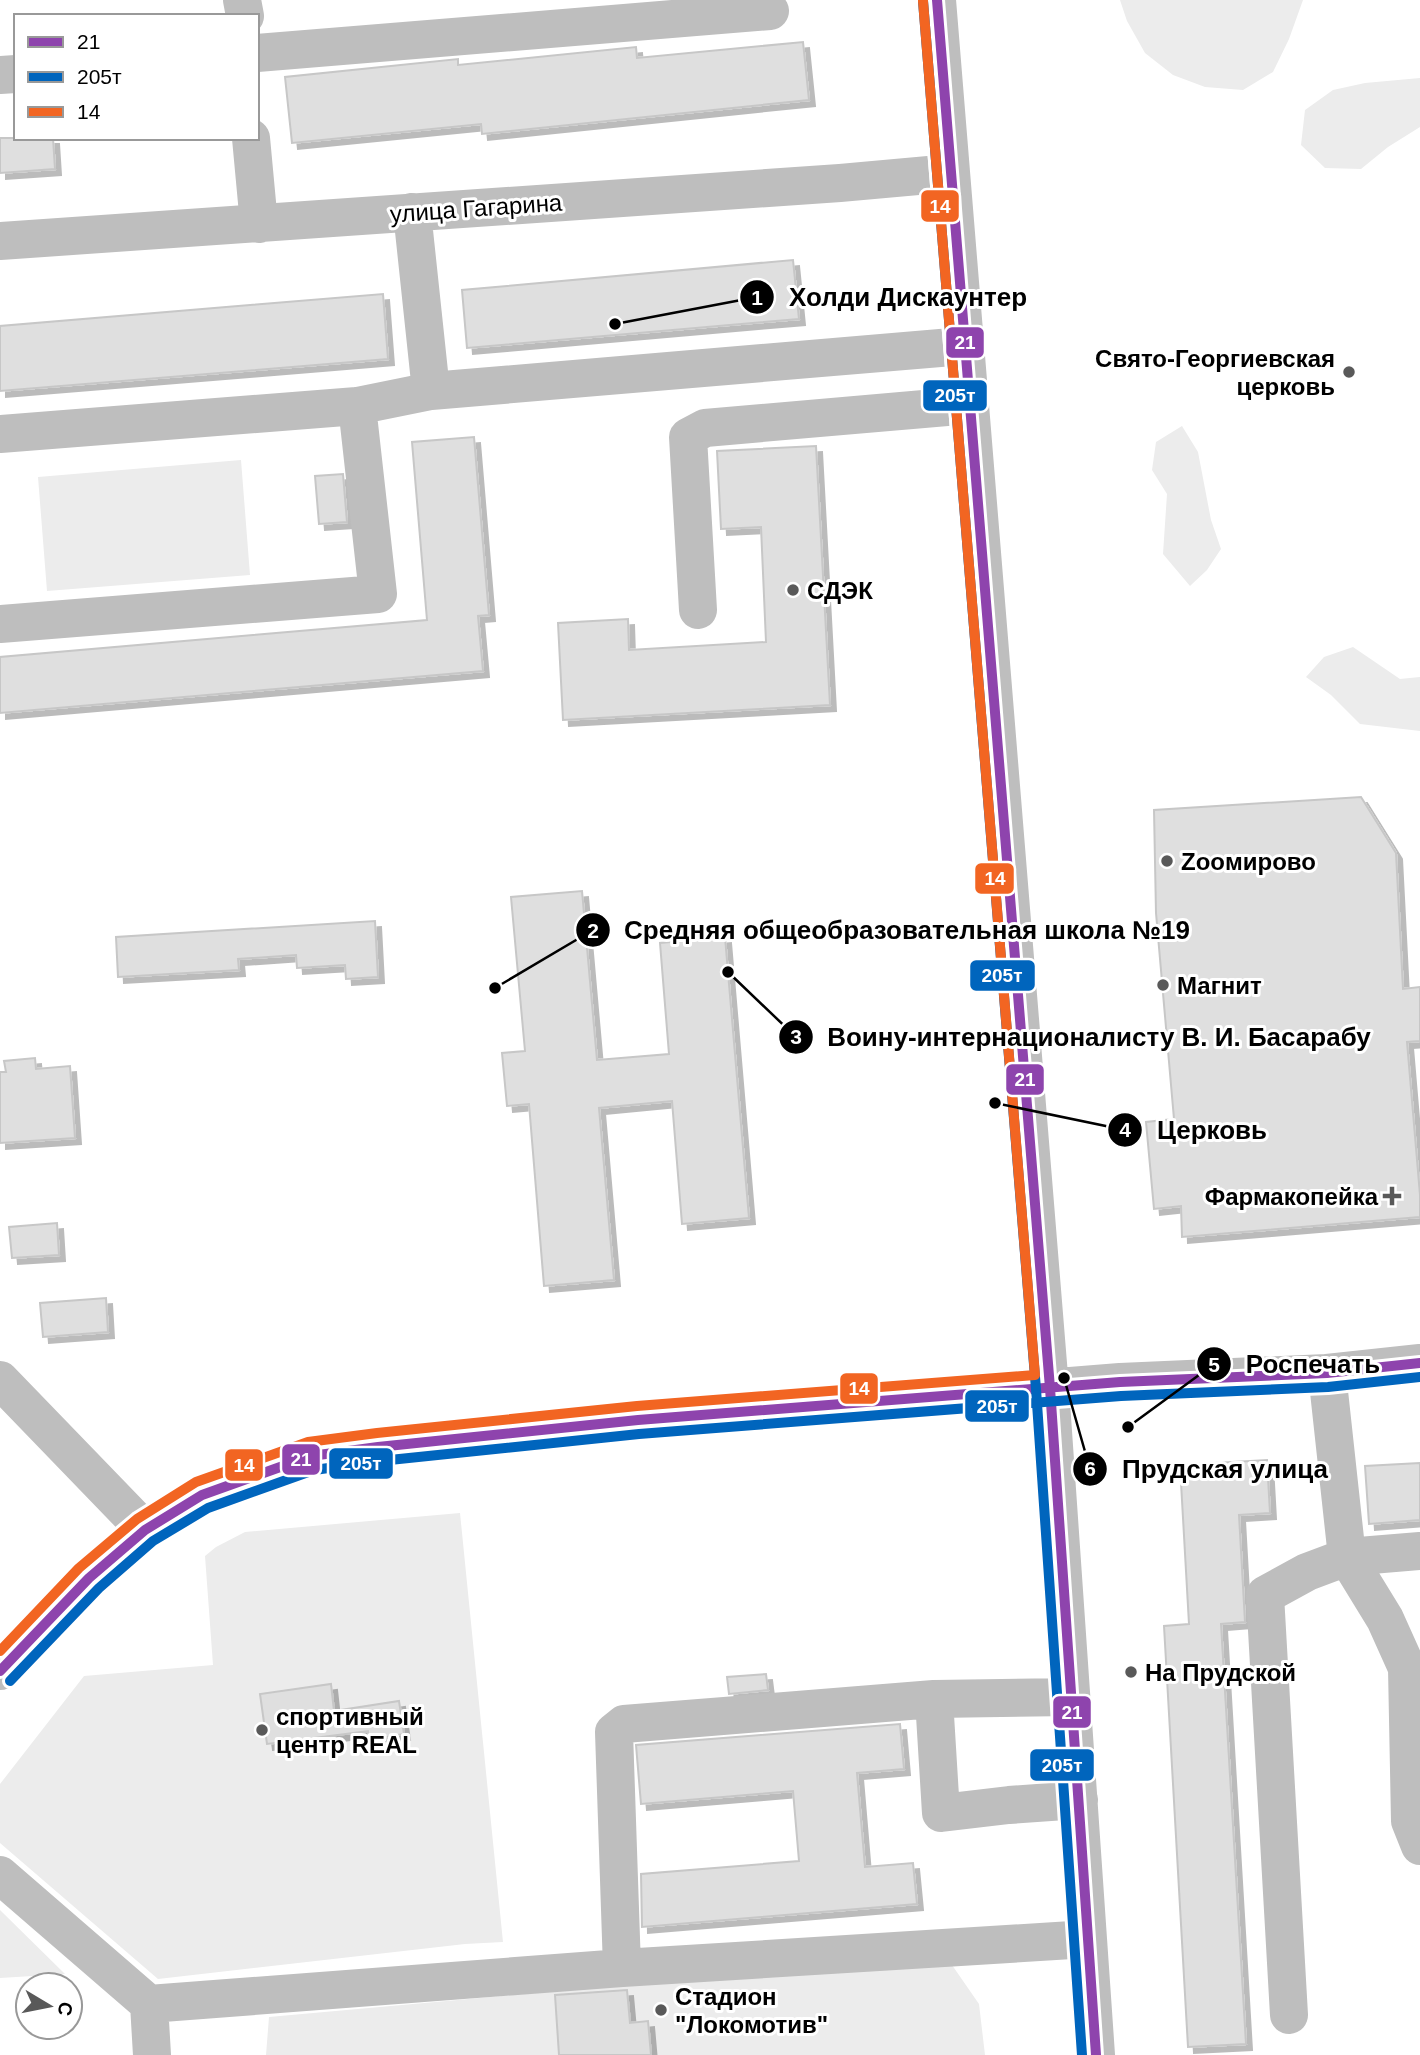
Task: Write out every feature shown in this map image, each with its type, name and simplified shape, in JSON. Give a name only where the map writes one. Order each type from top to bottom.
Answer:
[{"type":"street","points":[[937,0],[1050,1388],[1096,2055]]},
{"type":"street","points":[[259,53],[769,11]]},
{"type":"street","points":[[251,140],[260,224]]},
{"type":"street","name":"улица Гагарина","points":[[0,241],[951,173]]},
{"type":"street","points":[[412,212],[431,391]]},
{"type":"street","points":[[0,434],[357,406],[431,391],[964,346]]},
{"type":"street","points":[[698,610],[688,437],[705,428],[970,405]]},
{"type":"street","points":[[0,624],[378,594],[357,406]]},
{"type":"street","points":[[0,1671],[89,1578],[145,1530],[202,1495],[311,1456],[638,1420],[1120,1382],[1327,1373],[1420,1363]]},
{"type":"street","points":[[1327,1373],[1347,1557],[1385,1619],[1407,1668],[1415,1722],[1410,1821],[1420,1846]]},
{"type":"street","points":[[0,1380],[145,1530]]},
{"type":"street","points":[[1289,2015],[1265,1595],[1307,1572],[1347,1557],[1420,1551]]},
{"type":"street","points":[[622,1968],[614,1732],[624,1724],[934,1699],[1070,1697]]},
{"type":"street","points":[[934,1699],[941,1813],[1079,1800]]},
{"type":"street","points":[[0,1875],[149,2004],[622,1968],[1088,1939]]},
{"type":"street","points":[[149,2004],[152,2055]]},
{"type":"shaded area","points":[[1120,0],[1303,0],[1273,72],[1243,90],[1205,87],[1173,75],[1145,53],[1127,21]]},
{"type":"shaded area","points":[[1420,78],[1420,127],[1388,147],[1361,169],[1325,168],[1301,145],[1305,110],[1333,90],[1365,83]]},
{"type":"shaded area","points":[[1182,426],[1198,452],[1211,520],[1221,549],[1207,570],[1190,586],[1163,554],[1167,494],[1152,470],[1156,442]]},
{"type":"shaded area","points":[[241,460],[250,575],[47,591],[38,477]]},
{"type":"shaded area","points":[[1353,647],[1400,679],[1420,677],[1420,731],[1360,724],[1331,695],[1306,677],[1324,657]]},
{"type":"shaded area","name":"спортивный центр REAL","points":[[460,1513],[503,1942],[158,1979],[0,1843],[0,1784],[84,1676],[213,1665],[205,1556],[216,1547],[245,1532]]},
{"type":"shaded area","points":[[0,1910],[62,1971],[14,1971],[14,1977],[0,1978]]},
{"type":"shaded area","name":"Стадион \"Локомотив\"","points":[[952,1965],[979,2004],[985,2055],[266,2055],[269,2017],[659,1982]]},
{"type":"building","points":[[803,42],[809,100],[482,134],[481,124],[292,143],[285,77],[458,59],[458,65],[636,47],[637,58]]},
{"type":"building","points":[[0,138],[53,140],[55,169],[0,173]]},
{"type":"building","points":[[793,260],[799,319],[467,348],[462,290]]},
{"type":"building","points":[[383,294],[388,359],[0,391],[0,326]]},
{"type":"building","points":[[474,437],[489,615],[478,616],[483,671],[0,713],[0,657],[427,620],[412,442]]},
{"type":"building","points":[[816,446],[830,705],[563,720],[558,623],[628,619],[629,650],[766,642],[761,527],[721,529],[717,451]]},
{"type":"building","points":[[343,474],[347,522],[319,524],[315,476]]},
{"type":"building","points":[[1361,797],[1396,853],[1403,989],[1420,987],[1420,1041],[1407,1042],[1420,1217],[1182,1237],[1181,1206],[1154,1209],[1146,1122],[1174,1119],[1156,913],[1154,810]]},
{"type":"building","points":[[582,891],[597,1060],[669,1054],[660,943],[725,937],[749,1218],[682,1224],[672,1101],[599,1108],[614,1280],[544,1286],[529,1104],[507,1106],[502,1053],[525,1051],[511,897]]},
{"type":"building","points":[[375,921],[378,977],[346,979],[345,965],[297,968],[296,955],[238,959],[239,970],[118,977],[116,937]]},
{"type":"building","points":[[35,1058],[36,1069],[70,1066],[75,1138],[0,1143],[0,1072],[6,1072],[4,1061]]},
{"type":"building","points":[[57,1223],[59,1255],[12,1258],[9,1227]]},
{"type":"building","points":[[106,1298],[108,1332],[43,1337],[40,1303]]},
{"type":"building","points":[[1267,1460],[1270,1513],[1239,1515],[1245,1622],[1221,1624],[1246,2044],[1188,2047],[1164,1626],[1189,1624],[1180,1465]]},
{"type":"building","points":[[1420,1463],[1420,1520],[1369,1524],[1365,1466]]},
{"type":"building","points":[[766,1674],[768,1690],[729,1694],[727,1677]]},
{"type":"building","points":[[331,1684],[334,1711],[399,1701],[404,1734],[369,1740],[368,1731],[267,1744],[260,1694]]},
{"type":"building","points":[[900,1724],[904,1769],[857,1773],[865,1867],[913,1863],[917,1904],[642,1927],[641,1874],[799,1861],[793,1791],[641,1804],[636,1745]]},
{"type":"building","points":[[627,1990],[630,2023],[648,2021],[651,2055],[559,2055],[555,1995]]},
{"type":"transit line","name":"21","points":[[937,0],[1050,1388],[1096,2055]]},
{"type":"transit line","name":"205т","points":[[923,1],[1036,1389],[1082,2055]]},
{"type":"transit line","name":"14","points":[[0,1651],[79,1568],[137,1519],[196,1482],[308,1442],[637,1406],[1035,1375],[923,1]]},
{"type":"transit line","name":"21","points":[[0,1671],[89,1578],[145,1530],[202,1495],[311,1456],[638,1420],[1120,1382],[1327,1373],[1420,1363]]},
{"type":"transit line","name":"205т","points":[[10,1681],[99,1588],[153,1541],[208,1508],[314,1470],[639,1434],[1121,1396],[1328,1387],[1420,1377]]},
{"type":"place","name":"Холди Дискаунтер","points":[[615,324]]},
{"type":"place","name":"Свято-Георгиевская церковь","points":[[1349,372]]},
{"type":"place","name":"СДЭК","points":[[793,590]]},
{"type":"place","name":"Zooмирово","points":[[1167,861]]},
{"type":"place","name":"Воину-интернационалисту В. И. Басарабу","points":[[728,972]]},
{"type":"place","name":"Магнит","points":[[1163,985]]},
{"type":"place","name":"Средняя общеобразовательная школа №19","points":[[495,988]]},
{"type":"place","name":"Церковь","points":[[995,1103]]},
{"type":"place","name":"Фармакопейка","points":[[1392,1196]]},
{"type":"place","name":"Прудская улица","points":[[1064,1378]]},
{"type":"place","name":"Роспечать","points":[[1128,1427]]},
{"type":"place","name":"На Прудской","points":[[1131,1672]]},
{"type":"place","name":"спортивный центр REAL","points":[[262,1730]]},
{"type":"place","name":"Стадион \"Локомотив\"","points":[[661,2010]]}]
